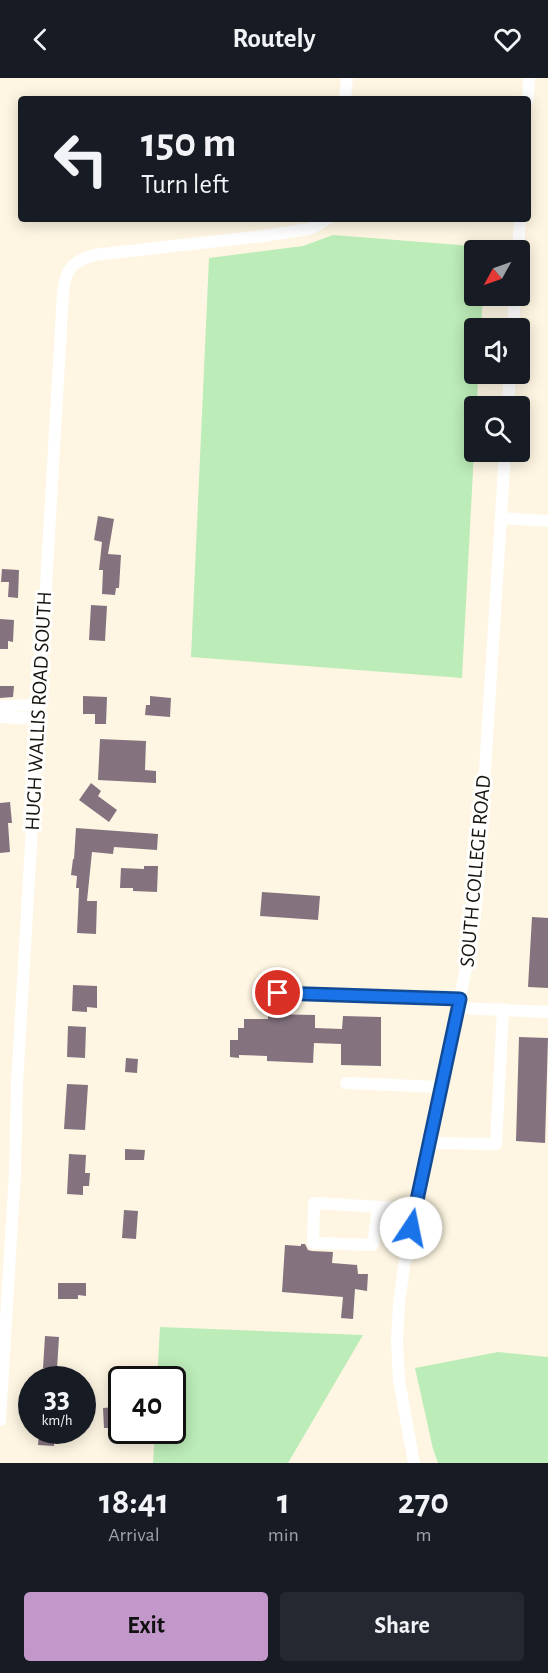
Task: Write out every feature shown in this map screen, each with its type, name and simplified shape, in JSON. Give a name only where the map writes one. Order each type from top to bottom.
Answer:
[{"type":"street","points":[[345,96],[347,78]]},
{"type":"street","points":[[528,96],[529,78]]},
{"type":"street","name":"HUGH WALLIS ROAD SOUTH","points":[[0,1420],[4,1261],[15,1172],[17,1084],[63,294],[66,276],[70,267],[80,259],[94,255],[286,232],[314,227],[322,222]]},
{"type":"street","points":[[519,240],[520,222]]},
{"type":"street","name":"SOUTH COLLEGE ROAD","points":[[414,1463],[399,1380],[399,1303],[415,1209],[471,945],[478,882],[504,462]]},
{"type":"street","points":[[501,518],[548,521]]},
{"type":"street","points":[[0,706],[39,705]]},
{"type":"street","points":[[0,717],[38,719]]},
{"type":"street","points":[[278,993],[460,1003],[548,1012]]},
{"type":"street","points":[[429,1143],[496,1144],[503,1009]]},
{"type":"street","points":[[346,1083],[441,1087]]},
{"type":"street","points":[[378,1207],[373,1245],[313,1243],[314,1203],[415,1209]]},
{"type":"green space","points":[[333,235],[464,245],[464,306],[482,306],[482,318],[464,318],[464,384],[478,384],[477,396],[464,396],[464,462],[473,462],[462,678],[191,657],[209,258],[303,246]]},
{"type":"green space","points":[[160,1327],[363,1335],[288,1463],[153,1463],[154,1444],[186,1444],[186,1366],[158,1366]]},
{"type":"green space","points":[[498,1352],[548,1357],[548,1463],[438,1463],[415,1368]]},
{"type":"building","points":[[98,516],[114,519],[108,554],[121,555],[119,588],[116,588],[115,595],[102,594],[103,570],[99,570],[102,542],[94,540]]},
{"type":"building","points":[[2,569],[19,570],[18,598],[8,597],[9,582],[1,582]]},
{"type":"building","points":[[91,605],[107,606],[105,641],[89,640]]},
{"type":"building","points":[[0,619],[14,620],[13,642],[8,641],[8,649],[0,649]]},
{"type":"building","points":[[0,686],[14,686],[13,697],[0,698]]},
{"type":"building","points":[[83,696],[107,697],[106,724],[95,724],[95,714],[83,714]]},
{"type":"building","points":[[150,696],[171,698],[170,717],[145,715],[146,705],[150,705]]},
{"type":"building","points":[[100,739],[146,741],[145,770],[156,771],[156,783],[98,780]]},
{"type":"building","points":[[91,783],[101,791],[98,796],[117,810],[109,822],[79,800]]},
{"type":"building","points":[[10,802],[12,823],[8,823],[10,852],[0,853],[0,803]]},
{"type":"building","points":[[76,828],[158,834],[157,850],[114,847],[113,854],[92,852],[87,901],[97,901],[96,934],[77,933],[79,888],[76,888],[77,876],[71,875]]},
{"type":"building","points":[[144,866],[158,866],[157,892],[120,888],[121,868],[144,869]]},
{"type":"building","points":[[262,892],[320,896],[318,920],[260,916]]},
{"type":"building","points":[[532,917],[548,918],[548,988],[528,987]]},
{"type":"building","points":[[73,985],[97,986],[97,1008],[87,1007],[87,1012],[72,1011]]},
{"type":"building","points":[[268,1014],[315,1015],[315,1028],[342,1029],[343,1016],[381,1017],[381,1066],[341,1065],[341,1044],[314,1043],[313,1063],[267,1061],[267,1056],[230,1057],[230,1040],[238,1040],[238,1028],[244,1028],[244,1019],[268,1019]]},
{"type":"building","points":[[68,1026],[86,1027],[85,1058],[67,1057]]},
{"type":"building","points":[[519,1037],[548,1038],[545,1143],[516,1141]]},
{"type":"building","points":[[126,1058],[138,1059],[137,1073],[125,1072]]},
{"type":"building","points":[[67,1084],[88,1085],[85,1130],[64,1129]]},
{"type":"building","points":[[125,1149],[145,1150],[144,1160],[125,1160]]},
{"type":"building","points":[[69,1154],[86,1155],[85,1173],[90,1173],[89,1186],[83,1186],[83,1195],[67,1194]]},
{"type":"building","points":[[124,1210],[138,1211],[136,1239],[122,1238]]},
{"type":"building","points":[[305,1244],[308,1250],[312,1251],[333,1252],[332,1263],[357,1265],[358,1274],[368,1274],[367,1291],[355,1289],[353,1319],[341,1318],[343,1297],[282,1292],[285,1245],[301,1246]]},
{"type":"building","points":[[58,1283],[86,1283],[86,1296],[78,1295],[78,1299],[58,1299]]},
{"type":"building","points":[[45,1336],[59,1337],[57,1366],[43,1366]]},
{"type":"building","points":[[103,1408],[108,1408],[108,1428],[104,1428]]},
{"type":"building","points":[[38,1444],[54,1444],[54,1446]]},
{"type":"route","points":[[278,993],[460,999],[411,1228]]}]
